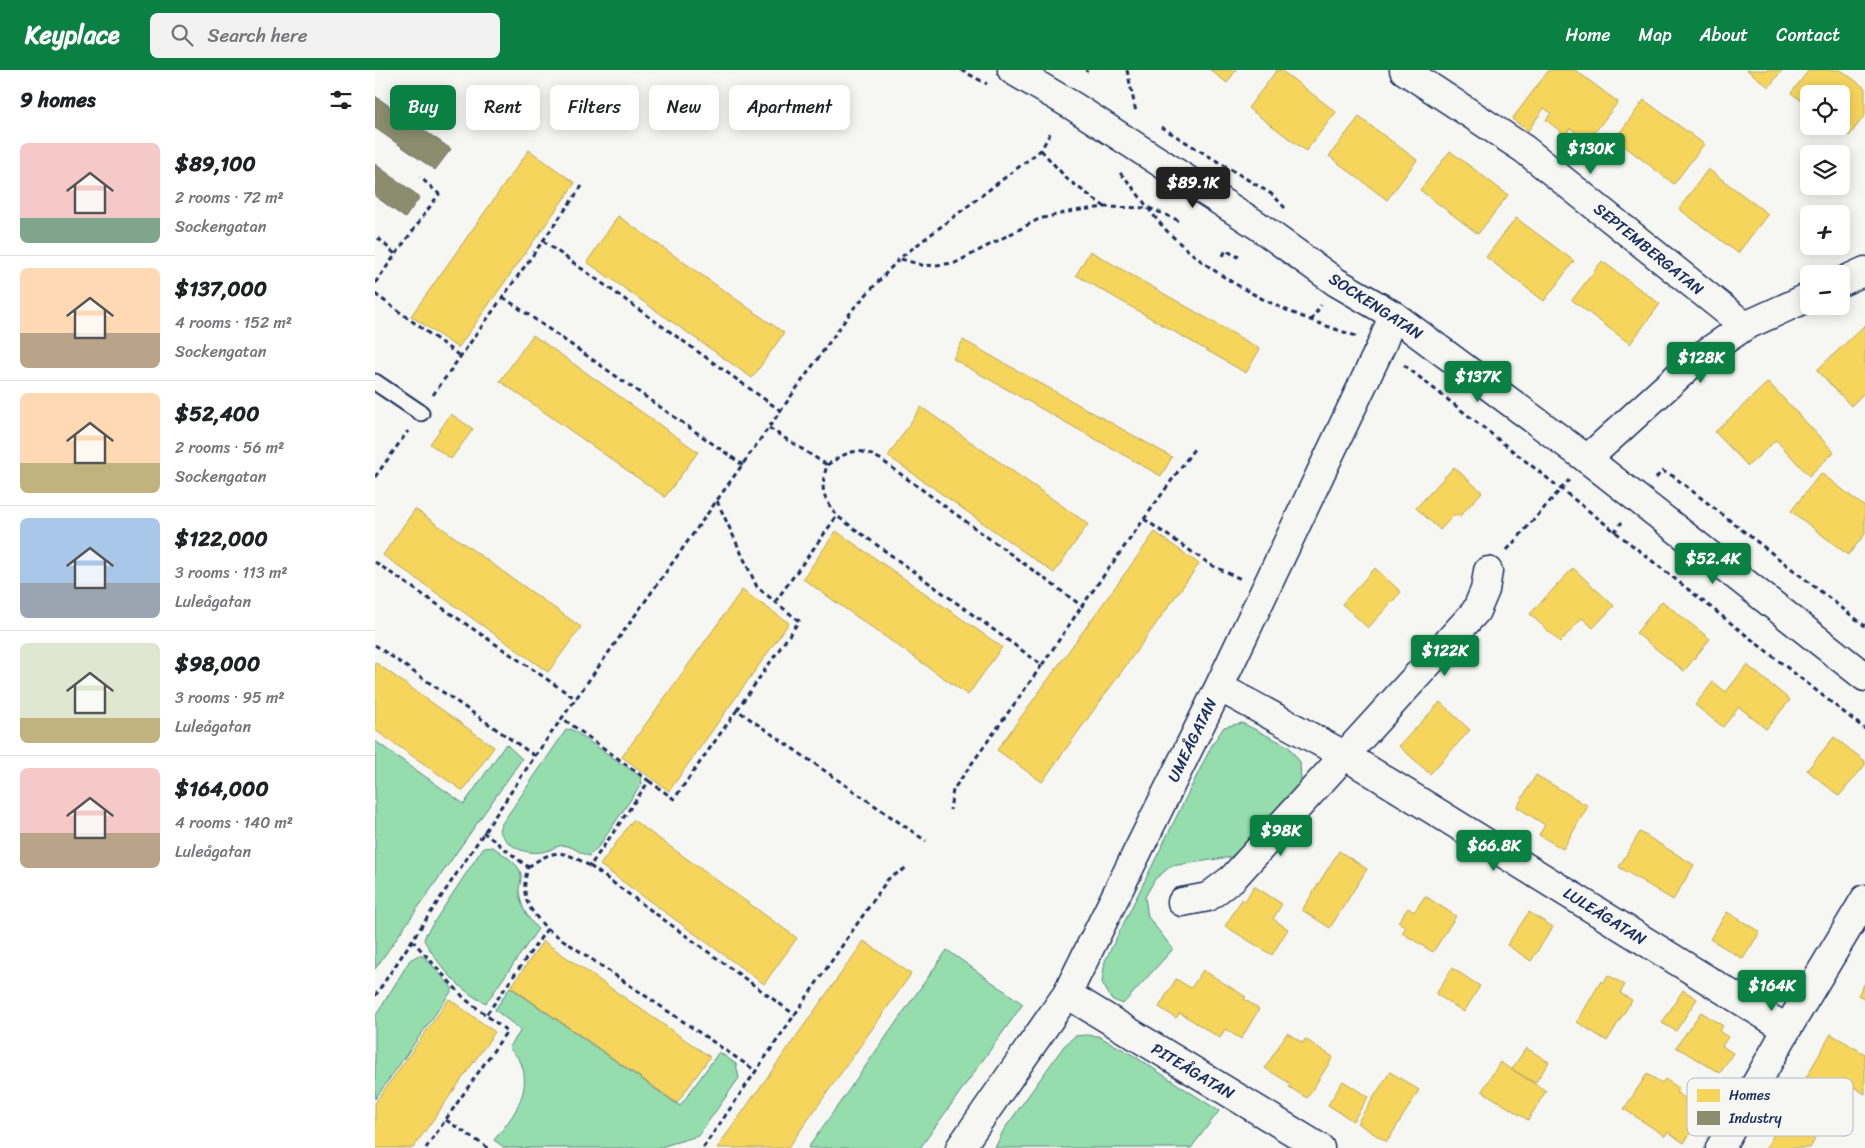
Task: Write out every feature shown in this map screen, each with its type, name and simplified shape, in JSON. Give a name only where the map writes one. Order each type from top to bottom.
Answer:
[{"type":"street","name":"SEPTEMBERGATAN","points":[[1404,70],[1524,149],[1745,326]]},
{"type":"street","name":"SOCKENGATAN","points":[[1003,79],[1073,106],[1257,225],[1336,282],[1393,315],[1587,459],[1865,677]]},
{"type":"street","points":[[1850,278],[1865,271]]},
{"type":"street","points":[[1587,459],[1697,359],[1745,326],[1800,301]]},
{"type":"street","name":"UMEÅGATAN","points":[[970,1141],[1067,994],[1219,687],[1393,315]]},
{"type":"street","points":[[1182,902],[1208,897],[1233,878],[1346,756],[1476,611],[1485,590],[1488,571]]},
{"type":"street","name":"LULEÅGATAN","points":[[1219,687],[1346,756],[1787,1029]]},
{"type":"street","points":[[1759,1078],[1865,899]]},
{"type":"street","name":"PITEÅGATAN","points":[[1067,994],[1320,1148]]},
{"type":"street","points":[[1720,1148],[1727,1136]]},
{"type":"lane","points":[[375,382],[421,413]]},
{"type":"path","points":[[961,70],[1003,79]]},
{"type":"path","points":[[1127,70],[1137,112]]},
{"type":"path","points":[[375,996],[535,756],[853,309],[900,258],[1041,150],[1052,130]]},
{"type":"path","points":[[1041,150],[1067,178],[1105,207]]},
{"type":"path","points":[[1118,170],[1167,231],[1196,258],[1256,297],[1311,322],[1381,344],[1412,373],[1865,729]]},
{"type":"path","points":[[375,283],[439,194],[420,178]]},
{"type":"path","points":[[376,475],[582,186]]},
{"type":"path","points":[[900,258],[925,266],[955,263],[1039,220],[1073,211],[1105,207],[1149,208],[1180,221]]},
{"type":"path","points":[[378,238],[395,254]]},
{"type":"path","points":[[543,241],[781,411]]},
{"type":"path","points":[[1223,256],[1226,250],[1237,257],[1239,253]]},
{"type":"path","points":[[375,294],[461,357]]},
{"type":"path","points":[[503,297],[743,466]]},
{"type":"path","points":[[769,428],[827,465]]},
{"type":"path","points":[[949,810],[953,790],[1194,449]]},
{"type":"path","points":[[1042,665],[837,516],[824,497],[822,484],[827,465],[846,453],[865,451],[880,459],[1082,606]]},
{"type":"path","points":[[1488,571],[1587,459]]},
{"type":"path","points":[[562,718],[674,798],[737,710],[799,621],[757,588],[717,501]]},
{"type":"path","points":[[775,602],[837,516]]},
{"type":"path","points":[[1144,519],[1211,565],[1265,590]]},
{"type":"path","points":[[375,562],[576,699]]},
{"type":"path","points":[[375,645],[535,756]]},
{"type":"path","points":[[737,710],[926,841]]},
{"type":"path","points":[[590,866],[649,781]]},
{"type":"path","points":[[483,832],[528,867]]},
{"type":"path","points":[[756,1071],[547,929],[531,911],[524,895],[528,867],[543,857],[554,853],[569,853],[590,866],[795,1015]]},
{"type":"path","points":[[703,1148],[889,879],[906,868]]},
{"type":"path","points":[[486,1015],[547,929]]},
{"type":"path","points":[[411,940],[465,998],[507,1032],[426,1148]]},
{"type":"path","points":[[375,986],[383,983]]},
{"type":"path","points":[[446,1120],[487,1148]]},
{"type":"green space","points":[[1242,723],[1288,746],[1300,762],[1301,780],[1291,797],[1258,833],[1231,857],[1171,866],[1155,879],[1145,897],[1148,917],[1173,949],[1123,1004],[1111,999],[1102,982],[1105,961],[1212,745],[1224,727]]},
{"type":"green space","points":[[571,729],[640,776],[642,783],[599,846],[589,856],[565,846],[542,852],[520,850],[503,837],[499,830],[501,825],[566,730]]},
{"type":"green space","points":[[375,741],[464,804],[506,744],[522,759],[375,969]]},
{"type":"green space","points":[[493,847],[510,859],[520,870],[519,890],[521,901],[531,921],[538,929],[486,1003],[459,985],[436,958],[424,940],[426,934],[483,848]]},
{"type":"green space","points":[[947,950],[1023,1004],[920,1148],[808,1148]]},
{"type":"green space","points":[[419,955],[426,958],[453,989],[375,1099],[375,1017],[410,960]]},
{"type":"green space","points":[[510,987],[680,1106],[719,1052],[736,1064],[739,1078],[698,1136],[657,1148],[505,1148],[494,1140],[507,1124],[518,1105],[524,1084],[521,1063],[509,1048],[521,1030],[495,1010]]},
{"type":"green space","points":[[1075,1036],[1098,1036],[1131,1054],[1219,1111],[1191,1148],[995,1148],[1003,1131],[1064,1046]]},
{"type":"building: Homes","points":[[1210,70],[1236,70],[1227,83]]},
{"type":"building: Homes","points":[[1277,70],[1281,70],[1336,112],[1306,151],[1248,108]]},
{"type":"building: Homes","points":[[1549,70],[1575,70],[1618,102],[1588,141],[1570,128],[1565,135],[1546,120],[1551,113],[1544,108],[1528,131],[1512,119]]},
{"type":"building: Homes","points":[[1747,70],[1782,70],[1769,87]]},
{"type":"building: Homes","points":[[1809,70],[1841,70],[1865,88],[1865,115],[1850,135],[1850,85],[1800,85],[1800,100],[1791,93]]},
{"type":"building: Homes","points":[[1644,100],[1704,144],[1674,184],[1615,139]]},
{"type":"building: Homes","points":[[1359,117],[1417,160],[1387,200],[1329,156]]},
{"type":"building: Homes","points":[[529,150],[575,183],[458,348],[411,316]]},
{"type":"building: Homes","points":[[1450,151],[1508,195],[1478,234],[1420,190]]},
{"type":"building: Homes","points":[[1708,169],[1768,214],[1738,253],[1679,209]]},
{"type":"building: Homes","points":[[618,216],[784,333],[752,378],[587,262]]},
{"type":"building: Homes","points":[[1516,218],[1574,261],[1544,301],[1486,257]]},
{"type":"building: Homes","points":[[1090,251],[1260,349],[1246,373],[1076,275]]},
{"type":"building: Homes","points":[[1602,261],[1660,304],[1630,344],[1572,300]]},
{"type":"building: Homes","points":[[1865,325],[1865,392],[1851,406],[1817,370]]},
{"type":"building: Homes","points":[[533,335],[698,452],[665,497],[500,381]]},
{"type":"building: Homes","points":[[963,340],[1172,457],[1161,476],[953,359]]},
{"type":"building: Homes","points":[[1768,382],[1834,452],[1809,476],[1776,440],[1748,466],[1715,432]]},
{"type":"building: Homes","points":[[921,407],[1088,524],[1054,573],[888,456]]},
{"type":"building: Homes","points":[[451,414],[473,429],[451,459],[430,444]]},
{"type":"building: Homes","points":[[1454,467],[1482,492],[1459,517],[1455,514],[1440,530],[1416,508]]},
{"type":"building: Homes","points":[[1821,473],[1865,507],[1865,534],[1848,555],[1791,511]]},
{"type":"building: Homes","points":[[415,509],[581,627],[548,672],[383,555]]},
{"type":"building: Homes","points":[[836,531],[1002,647],[968,695],[803,579]]},
{"type":"building: Homes","points":[[1155,532],[1199,564],[1042,782],[997,750]]},
{"type":"building: Homes","points":[[1375,568],[1401,592],[1368,628],[1342,604]]},
{"type":"building: Homes","points":[[1573,568],[1614,606],[1593,628],[1582,618],[1560,642],[1530,614]]},
{"type":"building: Homes","points":[[742,590],[789,623],[669,791],[622,757]]},
{"type":"building: Homes","points":[[1662,601],[1710,639],[1684,671],[1636,633]]},
{"type":"building: Homes","points":[[375,662],[494,747],[463,791],[375,730]]},
{"type":"building: Homes","points":[[1747,665],[1790,700],[1766,729],[1739,707],[1723,727],[1695,705],[1713,682],[1726,692]]},
{"type":"building: Homes","points":[[1440,702],[1470,730],[1430,774],[1399,746]]},
{"type":"building: Homes","points":[[1834,737],[1865,761],[1865,765],[1839,796],[1807,770]]},
{"type":"building: Homes","points":[[1536,775],[1588,806],[1563,849],[1539,835],[1545,825],[1517,807]]},
{"type":"building: Homes","points":[[633,820],[797,938],[764,984],[600,865]]},
{"type":"building: Homes","points":[[1640,832],[1694,865],[1673,900],[1619,867]]},
{"type":"building: Homes","points":[[1339,851],[1367,869],[1330,928],[1302,910]]},
{"type":"building: Homes","points":[[1254,886],[1282,904],[1273,919],[1288,929],[1272,955],[1225,926],[1242,899],[1245,901]]},
{"type":"building: Homes","points":[[1425,896],[1456,916],[1433,952],[1402,933],[1406,927],[1398,922],[1408,908],[1414,912]]},
{"type":"building: Homes","points":[[1529,912],[1553,927],[1531,961],[1507,945]]},
{"type":"building: Homes","points":[[1727,912],[1760,932],[1743,959],[1710,939]]},
{"type":"building: Homes","points":[[543,941],[710,1057],[677,1103],[511,987]]},
{"type":"building: Homes","points":[[864,941],[911,974],[788,1148],[717,1148]]},
{"type":"building: Homes","points":[[1452,968],[1480,986],[1464,1012],[1436,994]]},
{"type":"building: Homes","points":[[1203,970],[1246,997],[1244,999],[1259,1009],[1241,1039],[1225,1029],[1220,1038],[1180,1013],[1176,1018],[1159,1007],[1176,979],[1191,988]]},
{"type":"building: Homes","points":[[1608,975],[1625,985],[1620,993],[1632,1000],[1607,1041],[1577,1022],[1601,981],[1603,983]]},
{"type":"building: Homes","points":[[1865,983],[1865,999],[1858,995]]},
{"type":"building: Homes","points":[[1683,990],[1697,999],[1676,1031],[1662,1023]]},
{"type":"building: Homes","points":[[449,999],[495,1032],[413,1148],[375,1148],[375,1103]]},
{"type":"building: Homes","points":[[1701,1012],[1723,1026],[1719,1031],[1728,1037],[1722,1046],[1733,1053],[1720,1073],[1676,1047]]},
{"type":"building: Homes","points":[[1287,1033],[1303,1043],[1305,1039],[1333,1057],[1307,1098],[1289,1087],[1291,1084],[1265,1068]]},
{"type":"building: Homes","points":[[1831,1034],[1865,1054],[1865,1094],[1853,1087],[1853,1078],[1806,1078]]},
{"type":"building: Homes","points":[[1526,1048],[1549,1062],[1535,1083],[1512,1069]]},
{"type":"building: Homes","points":[[1500,1062],[1546,1091],[1528,1120],[1482,1091]]},
{"type":"building: Homes","points":[[1390,1072],[1419,1090],[1387,1142],[1357,1123]]},
{"type":"building: Homes","points":[[1647,1074],[1662,1083],[1665,1079],[1679,1088],[1676,1092],[1687,1099],[1687,1136],[1689,1136],[1684,1143],[1668,1132],[1665,1136],[1624,1109]]},
{"type":"building: Homes","points":[[1343,1081],[1368,1097],[1353,1121],[1328,1105]]},
{"type":"building: Homes","points":[[1773,1136],[1810,1136],[1815,1139],[1810,1148],[1766,1148]]},
{"type":"building: Industry","points":[[375,96],[390,106],[390,130],[424,130],[451,149],[435,170],[375,128]]},
{"type":"building: Industry","points":[[375,164],[420,197],[405,218],[375,196]]}]
